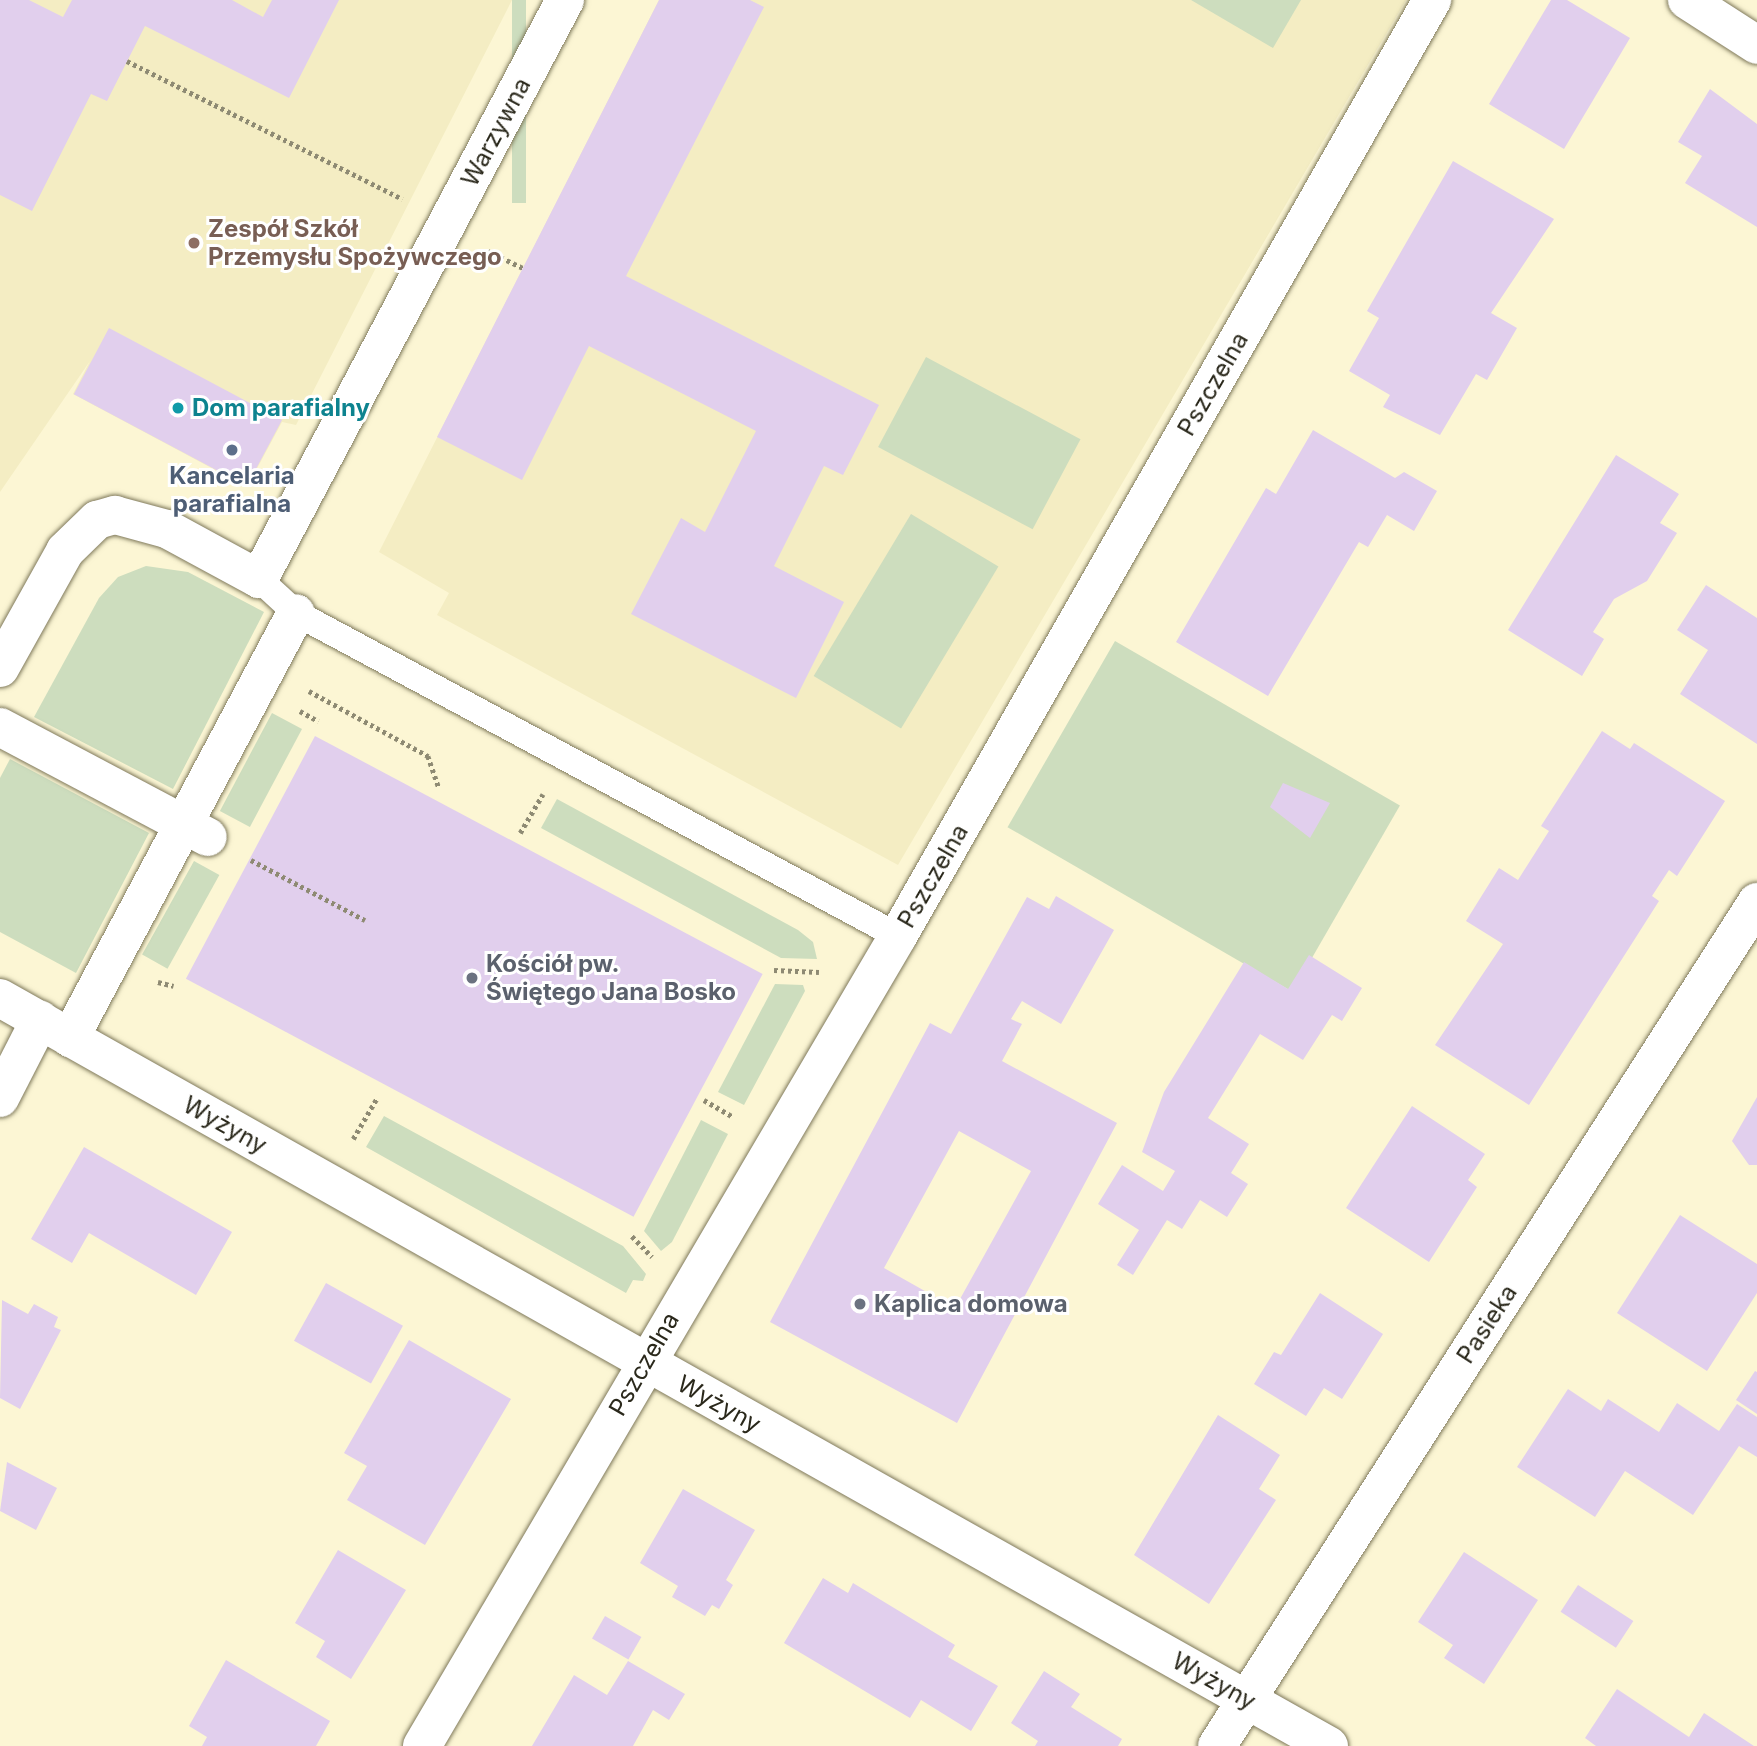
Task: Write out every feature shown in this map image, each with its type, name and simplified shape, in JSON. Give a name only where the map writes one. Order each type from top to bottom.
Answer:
[{"type":"street","name":"Warzywna","points":[[259,579],[565,0]]},
{"type":"street","name":"Pszczelna","points":[[422,1746],[645,1362],[898,936],[1432,0]]},
{"type":"street","points":[[1687,0],[1757,45]]},
{"type":"street","points":[[0,668],[65,551],[97,520],[115,515],[167,528],[259,579]]},
{"type":"street","points":[[0,1098],[55,1029],[196,831],[260,680],[296,613]]},
{"type":"street","points":[[0,727],[196,831]]},
{"type":"street","name":"Pasieka","points":[[1217,1746],[1757,902]]},
{"type":"street","name":"Wyżyny","points":[[0,998],[1329,1746]]},
{"type":"lane","points":[[259,579],[296,613],[898,936]]},
{"type":"path","points":[[127,61],[409,203]]},
{"type":"path","points":[[477,245],[523,268]]},
{"type":"path","points":[[260,680],[288,680],[428,756],[439,788]]},
{"type":"path","points":[[520,832],[550,781]]},
{"type":"path","points":[[249,859],[365,920]]},
{"type":"path","points":[[774,970],[812,972]]},
{"type":"path","points":[[352,1140],[377,1098]]},
{"type":"path","points":[[704,1100],[739,1119]]},
{"type":"path","points":[[632,1236],[656,1261]]},
{"type":"shaded area","name":"Zespół Szkół Przemysłu Spożywczego","points":[[0,0],[512,0],[296,425],[282,422],[247,487],[73,394],[90,361],[0,492]]},
{"type":"shaded area","points":[[659,0],[1406,0],[898,865],[437,615],[449,593],[379,552]]},
{"type":"green space","points":[[512,0],[526,0],[526,203],[512,203]]},
{"type":"green space","points":[[1191,0],[1301,0],[1273,48]]},
{"type":"green space","points":[[926,357],[1081,439],[1033,529],[878,447]]},
{"type":"green space","points":[[911,514],[998,567],[901,729],[814,676]]},
{"type":"green space","points":[[146,566],[188,572],[264,612],[173,789],[34,717],[99,598],[118,577]]},
{"type":"green space","points":[[1115,641],[1400,805],[1292,992],[1008,827]]},
{"type":"green space","points":[[272,713],[302,729],[250,827],[220,811]]},
{"type":"green space","points":[[10,759],[149,833],[76,973],[0,932],[0,778]]},
{"type":"green space","points":[[557,799],[798,930],[813,942],[817,959],[781,958],[541,828]]},
{"type":"green space","points":[[194,861],[219,875],[167,969],[142,955]]},
{"type":"green space","points":[[775,984],[803,985],[805,991],[744,1105],[718,1092]]},
{"type":"green space","points":[[384,1116],[623,1246],[646,1274],[643,1281],[633,1280],[626,1293],[366,1147]]},
{"type":"green space","points":[[701,1120],[728,1134],[672,1242],[661,1251],[644,1231]]},
{"type":"building","points":[[0,0],[29,0],[63,17],[72,0],[232,0],[263,17],[272,0],[339,0],[289,98],[145,26],[107,101],[91,94],[32,211],[0,195]]},
{"type":"building","points":[[659,0],[750,0],[764,7],[626,276],[879,405],[843,475],[824,466],[774,566],[844,602],[796,698],[631,614],[681,518],[705,532],[756,431],[589,346],[522,480],[437,437]]},
{"type":"building","points":[[1551,0],[1567,0],[1630,38],[1564,149],[1489,104]]},
{"type":"building","points":[[1710,89],[1757,124],[1757,227],[1685,183],[1702,156],[1678,142]]},
{"type":"building","points":[[1453,161],[1554,219],[1491,313],[1517,328],[1487,380],[1476,374],[1440,435],[1383,407],[1390,395],[1349,371],[1379,318],[1367,311]]},
{"type":"building","name":"Dom parafialny","points":[[109,328],[282,420],[247,486],[74,394]]},
{"type":"building","points":[[1313,430],[1395,478],[1404,472],[1437,491],[1414,531],[1387,515],[1368,547],[1359,542],[1268,696],[1176,642],[1266,488],[1276,494]]},
{"type":"building","points":[[1616,455],[1679,494],[1660,523],[1677,533],[1647,581],[1614,599],[1593,632],[1604,639],[1582,676],[1508,630]]},
{"type":"building","points":[[1706,585],[1757,618],[1757,744],[1680,694],[1708,650],[1677,630]]},
{"type":"building","points":[[1602,731],[1630,749],[1634,743],[1725,801],[1677,876],[1669,870],[1652,896],[1659,901],[1529,1105],[1435,1045],[1503,944],[1466,921],[1499,868],[1518,880],[1549,831],[1541,826]]},
{"type":"building","name":"Kościół pw. Świętego Jana Bosko","points":[[315,736],[763,974],[634,1217],[186,979]]},
{"type":"building","points":[[1283,783],[1330,803],[1310,838],[1270,807]]},
{"type":"building","points":[[1056,896],[1114,930],[1061,1024],[1022,1001],[1011,1019],[1022,1024],[1002,1061],[1117,1123],[957,1423],[770,1322],[930,1023],[951,1034],[1027,897],[1049,909]],"holes":[[[959,1131],[1031,1171],[955,1308],[884,1268]]]},
{"type":"building","points":[[1309,955],[1362,988],[1342,1021],[1332,1015],[1303,1060],[1260,1034],[1208,1118],[1249,1144],[1231,1173],[1248,1184],[1227,1217],[1200,1200],[1182,1229],[1167,1220],[1133,1275],[1117,1265],[1139,1230],[1098,1204],[1122,1165],[1163,1191],[1175,1171],[1142,1152],[1164,1092],[1244,962],[1288,989]]},
{"type":"building","points":[[1757,1097],[1757,1165],[1749,1165],[1732,1141]]},
{"type":"building","points":[[1412,1106],[1485,1154],[1468,1180],[1477,1187],[1429,1262],[1346,1208]]},
{"type":"building","points":[[84,1147],[232,1232],[196,1295],[89,1233],[72,1263],[31,1239]]},
{"type":"building","points":[[1680,1215],[1757,1264],[1757,1293],[1707,1371],[1617,1313]]},
{"type":"building","points":[[326,1283],[403,1326],[371,1383],[294,1341]]},
{"type":"building","points":[[1320,1293],[1383,1334],[1342,1399],[1324,1388],[1306,1416],[1254,1384],[1274,1352],[1281,1355]]},
{"type":"building","points":[[2,1300],[28,1314],[34,1304],[58,1317],[54,1327],[61,1330],[20,1409],[0,1398]]},
{"type":"building","points":[[409,1340],[511,1399],[425,1545],[347,1500],[367,1466],[344,1453]]},
{"type":"building","points":[[1755,1371],[1757,1372],[1757,1414],[1736,1400]]},
{"type":"building","points":[[1568,1389],[1601,1411],[1608,1399],[1659,1432],[1677,1403],[1719,1431],[1737,1404],[1757,1417],[1757,1457],[1739,1446],[1693,1515],[1625,1471],[1595,1517],[1517,1467]]},
{"type":"building","points":[[1218,1415],[1280,1455],[1259,1489],[1276,1500],[1209,1604],[1134,1555]]},
{"type":"building","points":[[7,1462],[57,1488],[36,1530],[0,1511]]},
{"type":"building","points":[[683,1489],[755,1530],[726,1580],[733,1585],[719,1609],[712,1605],[705,1616],[672,1597],[678,1586],[640,1563]]},
{"type":"building","points":[[338,1550],[406,1590],[351,1679],[316,1657],[325,1641],[295,1623]]},
{"type":"building","points":[[1464,1552],[1538,1600],[1484,1684],[1444,1658],[1453,1645],[1418,1622]]},
{"type":"building","points":[[823,1578],[848,1593],[853,1583],[955,1645],[948,1657],[998,1686],[971,1731],[921,1700],[910,1718],[784,1643]]},
{"type":"building","points":[[1578,1585],[1633,1621],[1616,1648],[1561,1612]]},
{"type":"building","points":[[605,1616],[641,1637],[628,1660],[592,1639]]},
{"type":"building","points":[[226,1660],[330,1721],[316,1746],[202,1746],[207,1737],[189,1726]]},
{"type":"building","points":[[628,1661],[685,1694],[669,1720],[653,1710],[633,1746],[532,1746],[574,1675],[607,1695]]},
{"type":"building","points":[[1044,1671],[1080,1694],[1071,1707],[1122,1739],[1118,1746],[1035,1746],[1038,1741],[1011,1723]]},
{"type":"building","points":[[1617,1689],[1689,1737],[1704,1713],[1754,1746],[1596,1746],[1585,1738]]},
{"type":"place","name":"Zespół Szkół Przemysłu Spożywczego","points":[[194,243]]},
{"type":"place","name":"Dom parafialny","points":[[178,408]]},
{"type":"place","name":"Kancelaria parafialna","points":[[232,450]]},
{"type":"place","name":"Kościół pw. Świętego Jana Bosko","points":[[472,978]]},
{"type":"place","name":"Kaplica domowa","points":[[860,1304]]}]
